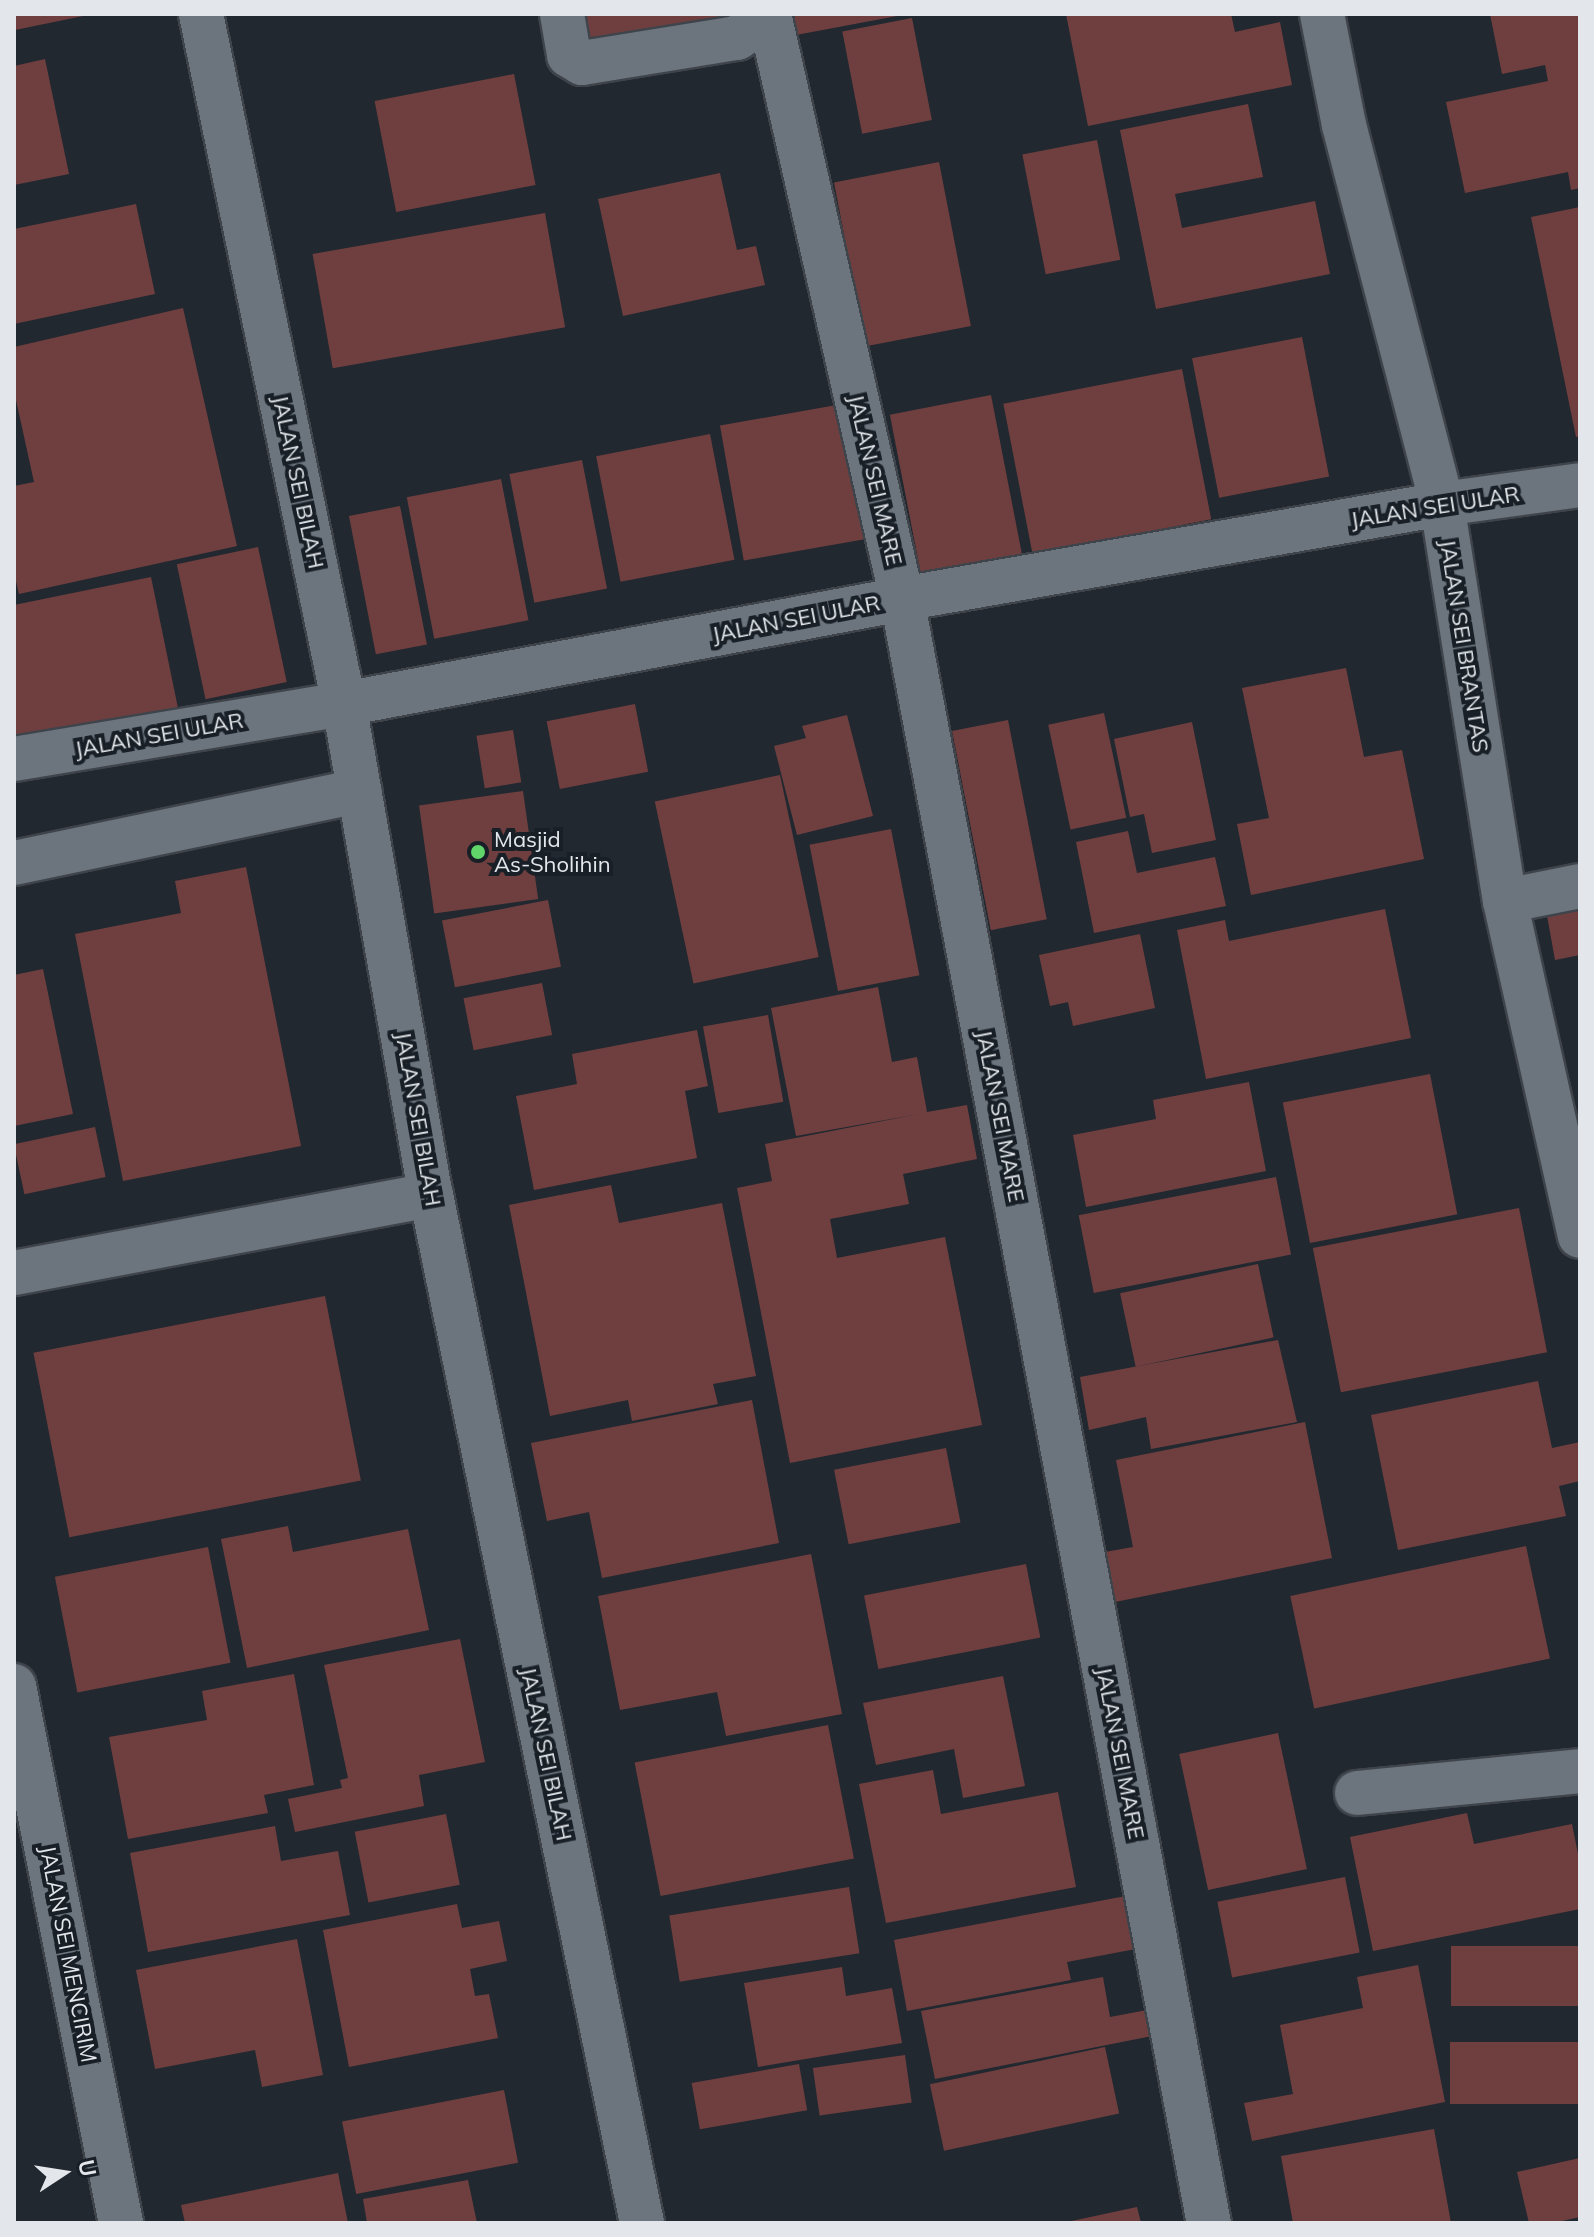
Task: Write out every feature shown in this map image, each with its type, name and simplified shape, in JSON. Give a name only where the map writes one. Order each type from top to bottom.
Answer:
[{"type":"street","name":"JALAN SEI BILAH","points":[[201,14],[344,704],[431,1195],[642,2223]]},
{"type":"street","points":[[562,14],[569,55],[582,63],[737,38],[752,28],[754,14]]},
{"type":"street","name":"JALAN SEI MARE","points":[[769,14],[902,599],[1209,2223]]},
{"type":"street","name":"JALAN SEI BRANTAS","points":[[1322,14],[1344,125],[1442,504],[1505,901],[1580,1236]]},
{"type":"street","name":"JALAN SEI ULAR","points":[[14,759],[344,704],[902,599],[1442,504],[1580,485]]},
{"type":"street","points":[[14,863],[360,791]]},
{"type":"street","points":[[1505,901],[1580,886]]},
{"type":"street","points":[[14,1273],[431,1195]]},
{"type":"street","name":"JALAN SEI MENCIRIM","points":[[14,1686],[121,2223]]},
{"type":"street","points":[[1357,1793],[1580,1771]]},
{"type":"building","points":[[14,14],[88,14],[88,15],[15,30]]},
{"type":"building","points":[[579,14],[742,14],[589,59]]},
{"type":"building","points":[[792,14],[897,14],[897,16],[796,35]]},
{"type":"building","points":[[1066,14],[1231,14],[1235,32],[1280,22],[1292,85],[1088,126]]},
{"type":"building","points":[[1490,14],[1580,14],[1580,188],[1571,190],[1568,172],[1465,193],[1446,102],[1548,81],[1545,65],[1502,74]]},
{"type":"building","points":[[912,18],[932,120],[862,134],[842,32]]},
{"type":"building","points":[[45,59],[69,174],[14,185],[14,66]]},
{"type":"building","points":[[514,74],[536,185],[396,212],[375,101]]},
{"type":"building","points":[[1248,104],[1263,177],[1175,194],[1182,228],[1315,201],[1330,274],[1156,309],[1120,130]]},
{"type":"building","points":[[1097,140],[1120,260],[1046,274],[1022,155]]},
{"type":"building","points":[[939,162],[971,326],[866,346],[834,182]]},
{"type":"building","points":[[720,173],[737,250],[756,246],[765,285],[623,316],[598,199]]},
{"type":"building","points":[[136,204],[155,294],[14,324],[14,229]]},
{"type":"building","points":[[1580,207],[1580,436],[1576,437],[1531,217]]},
{"type":"building","points":[[545,213],[565,327],[333,368],[313,254]]},
{"type":"building","points":[[183,308],[237,546],[19,594],[14,573],[14,486],[34,482],[14,391],[14,347]]},
{"type":"building","points":[[1302,337],[1329,476],[1219,498],[1192,358]]},
{"type":"building","points":[[1182,369],[1211,519],[1033,554],[1003,404]]},
{"type":"building","points":[[991,395],[1022,554],[921,574],[890,415]]},
{"type":"building","points":[[848,403],[872,538],[744,560],[720,426]]},
{"type":"building","points":[[710,434],[734,560],[621,582],[596,456]]},
{"type":"building","points":[[582,460],[607,589],[534,603],[509,474]]},
{"type":"building","points":[[501,479],[528,620],[434,639],[407,497]]},
{"type":"building","points":[[400,506],[427,644],[376,654],[349,516]]},
{"type":"building","points":[[258,547],[287,682],[206,699],[177,564]]},
{"type":"building","points":[[151,577],[179,713],[14,746],[14,605]]},
{"type":"building","points":[[1346,668],[1364,757],[1402,750],[1424,859],[1251,895],[1237,824],[1269,818],[1242,688]]},
{"type":"building","points":[[635,704],[648,772],[560,789],[547,721]]},
{"type":"building","points":[[1104,713],[1126,818],[1070,830],[1048,725]]},
{"type":"building","points":[[847,715],[873,816],[797,835],[774,746],[806,738],[802,726]]},
{"type":"building","points":[[1008,720],[1047,919],[991,930],[952,731]]},
{"type":"building","points":[[1192,722],[1216,840],[1152,853],[1144,814],[1130,817],[1114,739]]},
{"type":"building","points":[[513,730],[521,782],[485,788],[476,736]]},
{"type":"building","points":[[780,775],[819,957],[693,984],[655,802]]},
{"type":"building","name":"Masjid As-Sholihin","points":[[523,791],[538,899],[434,914],[419,806]]},
{"type":"building","points":[[891,829],[919,975],[838,991],[810,845]]},
{"type":"building","points":[[1128,831],[1137,873],[1215,857],[1226,906],[1094,933],[1076,842]]},
{"type":"building","points":[[246,867],[301,1146],[123,1181],[75,934],[181,913],[175,881]]},
{"type":"building","points":[[548,900],[561,967],[455,987],[442,921]]},
{"type":"building","points":[[1580,904],[1580,955],[1555,960],[1546,910]]},
{"type":"building","points":[[1385,909],[1411,1038],[1206,1079],[1177,930],[1225,920],[1229,941]]},
{"type":"building","points":[[1140,934],[1155,1008],[1073,1026],[1068,1002],[1050,1006],[1039,955]]},
{"type":"building","points":[[43,969],[73,1114],[14,1126],[14,975]]},
{"type":"building","points":[[542,983],[552,1035],[474,1050],[463,998]]},
{"type":"building","points":[[878,987],[892,1062],[917,1057],[927,1112],[967,1105],[977,1159],[903,1174],[909,1204],[830,1219],[837,1258],[945,1237],[982,1425],[790,1463],[737,1188],[772,1181],[765,1144],[919,1114],[796,1136],[771,1008]]},
{"type":"building","points":[[768,1015],[783,1102],[718,1113],[703,1026]]},
{"type":"building","points":[[697,1030],[708,1086],[685,1091],[697,1158],[534,1190],[516,1096],[577,1084],[572,1054]]},
{"type":"building","points":[[1430,1074],[1457,1214],[1310,1243],[1283,1103]]},
{"type":"building","points":[[1249,1082],[1266,1171],[1086,1207],[1073,1135],[1156,1119],[1153,1100]]},
{"type":"building","points":[[95,1127],[106,1177],[24,1194],[14,1144]]},
{"type":"building","points":[[1276,1177],[1291,1255],[1094,1293],[1079,1215]]},
{"type":"building","points":[[611,1185],[619,1223],[722,1203],[756,1376],[713,1384],[718,1404],[632,1421],[628,1400],[550,1416],[509,1205]]},
{"type":"building","points":[[1519,1208],[1547,1352],[1341,1392],[1313,1248]]},
{"type":"building","points":[[1258,1264],[1274,1337],[1136,1367],[1120,1293]]},
{"type":"building","points":[[325,1296],[361,1481],[69,1537],[33,1353]]},
{"type":"building","points":[[1278,1340],[1297,1422],[1151,1449],[1146,1417],[1089,1430],[1080,1377]]},
{"type":"building","points":[[1538,1381],[1552,1448],[1580,1442],[1580,1481],[1559,1486],[1566,1516],[1398,1550],[1371,1415]]},
{"type":"building","points":[[752,1400],[779,1543],[602,1578],[589,1512],[547,1521],[531,1443]]},
{"type":"building","points":[[1305,1422],[1332,1558],[1115,1602],[1105,1552],[1133,1547],[1116,1460]]},
{"type":"building","points":[[946,1448],[961,1523],[849,1544],[834,1470]]},
{"type":"building","points":[[288,1526],[293,1552],[408,1529],[429,1630],[247,1668],[221,1539]]},
{"type":"building","points":[[1526,1546],[1550,1658],[1314,1709],[1290,1596]]},
{"type":"building","points":[[208,1547],[231,1663],[77,1693],[55,1577]]},
{"type":"building","points":[[811,1554],[842,1714],[726,1736],[717,1692],[620,1710],[598,1596]]},
{"type":"building","points":[[1026,1564],[1040,1638],[878,1669],[864,1595]]},
{"type":"building","points":[[460,1639],[485,1762],[419,1775],[424,1806],[295,1832],[288,1799],[342,1788],[340,1780],[348,1778],[324,1665]]},
{"type":"building","points":[[294,1674],[314,1785],[264,1795],[268,1813],[128,1839],[109,1737],[207,1720],[202,1691]]},
{"type":"building","points":[[1003,1676],[1025,1786],[963,1798],[954,1749],[876,1765],[863,1703]]},
{"type":"building","points":[[828,1725],[854,1859],[661,1896],[635,1763]]},
{"type":"building","points":[[1278,1733],[1307,1869],[1208,1890],[1179,1754]]},
{"type":"building","points":[[933,1770],[941,1814],[1058,1792],[1076,1887],[886,1923],[859,1784]]},
{"type":"building","points":[[1467,1813],[1474,1844],[1572,1824],[1580,1864],[1580,1909],[1373,1951],[1350,1837]]},
{"type":"building","points":[[446,1814],[460,1885],[368,1902],[355,1832]]},
{"type":"building","points":[[275,1826],[281,1861],[338,1851],[350,1915],[148,1952],[130,1853]]},
{"type":"building","points":[[1345,1877],[1360,1953],[1232,1977],[1217,1902]]},
{"type":"building","points":[[849,1887],[859,1953],[680,1982],[669,1915]]},
{"type":"building","points":[[1131,1895],[1141,1948],[1067,1962],[1071,1980],[907,2011],[894,1940]]},
{"type":"building","points":[[457,1904],[462,1928],[499,1921],[507,1961],[470,1969],[475,1996],[489,1994],[498,2038],[349,2067],[323,1930]]},
{"type":"building","points":[[297,1939],[323,2075],[262,2087],[255,2050],[155,2069],[136,1970]]},
{"type":"building","points":[[1451,1946],[1580,1946],[1580,2006],[1451,2006]]},
{"type":"building","points":[[1418,1965],[1445,2102],[1252,2141],[1244,2103],[1293,2094],[1280,2025],[1363,2008],[1357,1977]]},
{"type":"building","points":[[842,1967],[846,1996],[892,1988],[902,2043],[758,2067],[744,1983]]},
{"type":"building","points":[[1103,1977],[1110,2017],[1147,2010],[1152,2036],[935,2079],[921,2011]]},
{"type":"building","points":[[1450,2042],[1580,2042],[1580,2104],[1450,2104]]},
{"type":"building","points":[[1105,2047],[1119,2114],[944,2151],[930,2084]]},
{"type":"building","points":[[905,2055],[912,2103],[820,2115],[813,2068]]},
{"type":"building","points":[[799,2064],[807,2110],[700,2129],[692,2083]]},
{"type":"building","points":[[504,2090],[518,2163],[356,2194],[342,2121]]},
{"type":"building","points":[[1434,2129],[1451,2223],[1293,2223],[1281,2156]]},
{"type":"building","points":[[1580,2158],[1580,2217],[1553,2223],[1529,2223],[1517,2172]]},
{"type":"building","points":[[338,2173],[348,2223],[185,2223],[181,2205]]},
{"type":"building","points":[[468,2180],[477,2223],[367,2223],[363,2199]]},
{"type":"building","points":[[1137,2207],[1141,2223],[1067,2223],[1067,2222]]},
{"type":"place","name":"Masjid As-Sholihin","points":[[478,852]]}]
